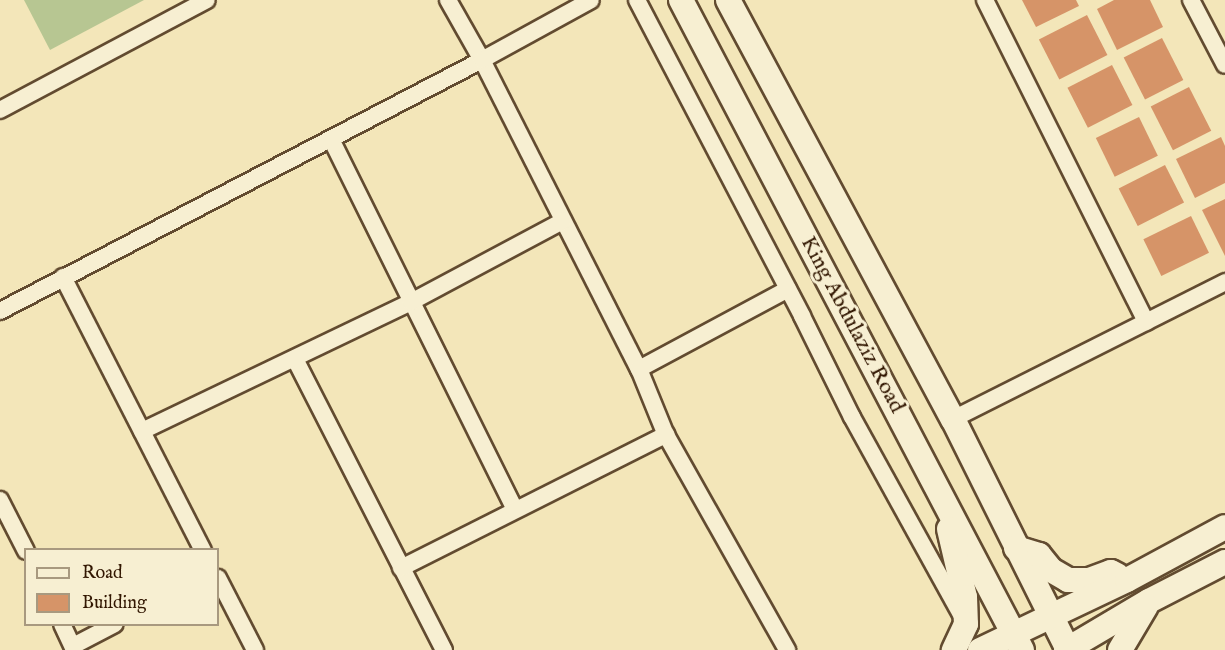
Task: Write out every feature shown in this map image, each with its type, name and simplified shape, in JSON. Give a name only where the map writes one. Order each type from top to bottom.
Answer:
[{"type":"main road","name":"King Abdulaziz Road","points":[[681,0],[1018,641]]},
{"type":"main road","name":"King Abdulaziz Road","points":[[728,0],[953,419],[1067,650]]},
{"type":"main road","points":[[940,494],[965,597],[966,624],[954,650]]},
{"type":"main road","points":[[980,650],[1018,641],[1050,616],[1127,580],[1225,527]]},
{"type":"main road","points":[[1016,548],[1039,555],[1051,570],[1068,580],[1089,580],[1111,572],[1127,580]]},
{"type":"main road","points":[[1067,650],[1149,601],[1225,562]]},
{"type":"main road","points":[[1120,650],[1149,601]]},
{"type":"street","points":[[1,109],[207,0]]},
{"type":"street","points":[[448,0],[482,60],[639,369],[666,435],[787,650]]},
{"type":"street","points":[[0,311],[482,60],[591,0]]},
{"type":"street","points":[[637,0],[789,290],[852,417],[966,624]]},
{"type":"street","points":[[985,0],[1146,322]]},
{"type":"street","points":[[1191,0],[1225,66]]},
{"type":"street","points":[[331,139],[515,509]]},
{"type":"street","points":[[142,431],[411,302],[563,221]]},
{"type":"street","points":[[63,278],[202,548]]},
{"type":"street","points":[[953,419],[1225,282]]},
{"type":"street","points":[[639,369],[789,290]]},
{"type":"street","points":[[295,359],[444,650]]},
{"type":"street","points":[[401,568],[666,435]]},
{"type":"street","points":[[2,509],[24,548]]},
{"type":"street","points":[[219,580],[255,650]]},
{"type":"street","points":[[63,626],[73,648],[112,626]]},
{"type":"green space","points":[[24,0],[144,0],[50,50]]},
{"type":"building","points":[[1022,0],[1076,0],[1079,6],[1036,27]]},
{"type":"building","points":[[1114,0],[1150,0],[1163,27],[1117,50],[1097,9]]},
{"type":"building","points":[[1087,15],[1107,55],[1059,80],[1039,40]]},
{"type":"building","points":[[1162,38],[1183,80],[1145,99],[1124,58]]},
{"type":"building","points":[[1112,65],[1132,105],[1088,128],[1067,88]]},
{"type":"building","points":[[1189,87],[1211,131],[1173,150],[1151,107]]},
{"type":"building","points":[[1139,117],[1158,156],[1115,177],[1096,138]]},
{"type":"building","points":[[1221,137],[1225,146],[1225,183],[1195,198],[1176,159]]},
{"type":"building","points":[[1165,165],[1184,202],[1138,226],[1119,189]]},
{"type":"building","points":[[1225,199],[1225,256],[1202,210]]},
{"type":"building","points":[[1191,216],[1209,253],[1161,276],[1143,239]]}]
